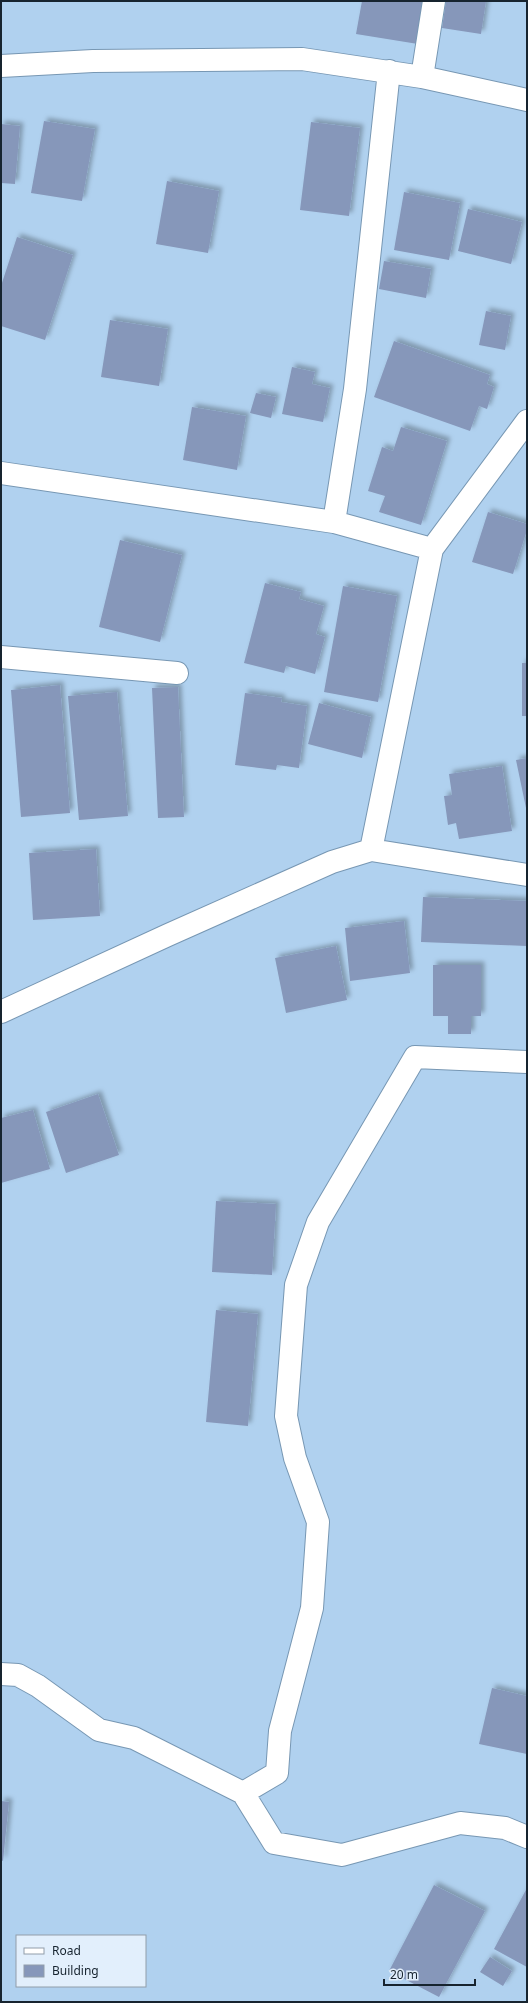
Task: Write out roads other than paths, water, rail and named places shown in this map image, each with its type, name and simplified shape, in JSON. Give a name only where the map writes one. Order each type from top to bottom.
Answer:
[{"type":"street","points":[[422,77],[434,1]]},
{"type":"street","points":[[1,66],[93,60],[302,59],[422,77],[527,100]]},
{"type":"street","points":[[334,522],[355,389],[389,72]]},
{"type":"street","points":[[371,850],[432,549],[527,421]]},
{"type":"street","points":[[1,473],[334,522],[432,549]]},
{"type":"street","points":[[1,657],[177,673]]},
{"type":"street","points":[[1,1012],[325,865],[371,850],[527,874]]},
{"type":"street","points":[[243,1792],[277,1773],[280,1731],[312,1608],[318,1522],[295,1458],[286,1416],[296,1285],[318,1222],[415,1056],[527,1062]]},
{"type":"street","points":[[1,1674],[18,1675],[38,1686],[98,1730],[134,1738],[243,1792],[274,1843],[342,1855],[460,1823],[506,1828],[527,1837]]}]
